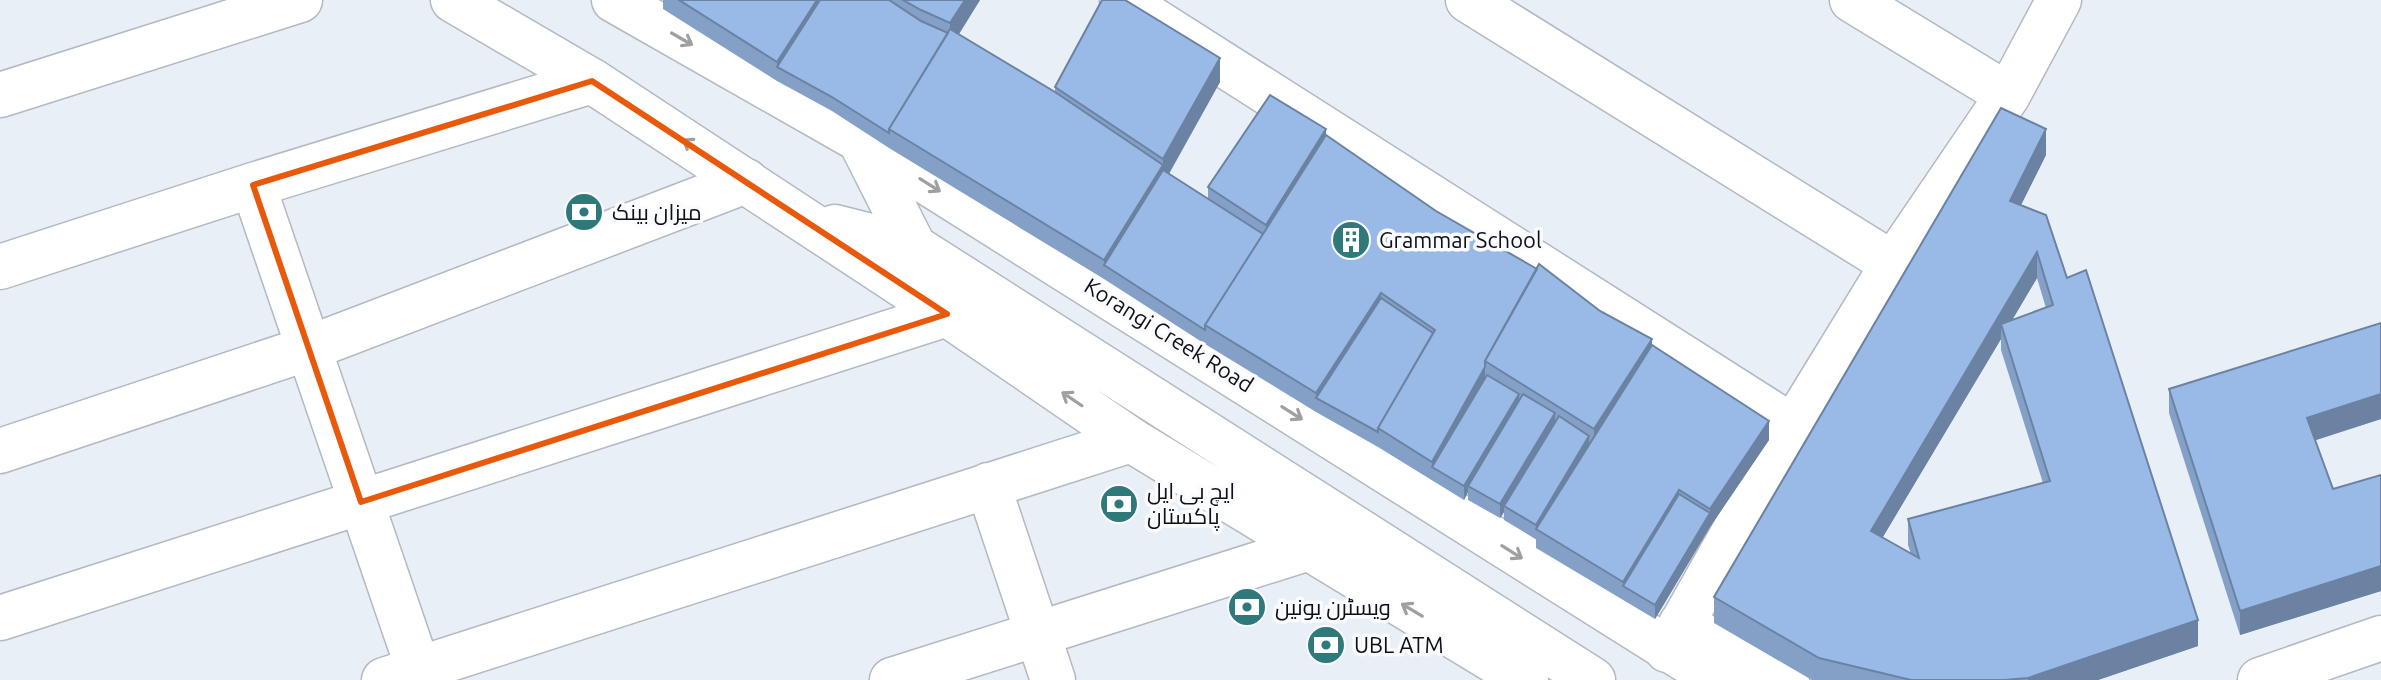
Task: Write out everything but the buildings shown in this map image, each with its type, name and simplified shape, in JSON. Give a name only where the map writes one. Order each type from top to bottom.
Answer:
[{"type":"street","points":[[0,95],[300,0]]},
{"type":"street","points":[[453,0],[592,81],[947,314],[1131,440],[1309,548],[1504,677]]},
{"type":"street","name":"Korangi Creek Road","points":[[614,0],[860,140],[1674,637],[1718,680]]},
{"type":"street","points":[[1122,0],[1793,427]]},
{"type":"street","points":[[1468,0],[1893,264]]},
{"type":"street","points":[[1852,0],[2008,95]]},
{"type":"street","points":[[1787,680],[1674,637],[1793,427],[1893,264],[2008,95],[2059,0]]},
{"type":"street","points":[[0,267],[592,81]]},
{"type":"street","points":[[860,140],[914,247]]},
{"type":"street","points":[[0,451],[309,348],[746,181]]},
{"type":"street","points":[[253,185],[361,502],[408,676],[1131,440]]},
{"type":"street","points":[[805,220],[914,247],[1593,680]]},
{"type":"street","points":[[0,618],[947,314]]},
{"type":"street","points":[[988,485],[1053,680]]},
{"type":"street","points":[[892,680],[1309,548]]},
{"type":"street","points":[[2260,680],[2381,638]]},
{"type":"highlighted area","points":[[592,81],[947,314],[361,502],[253,185]]},
{"type":"place","name":"میزان بینک","points":[[584,212]]},
{"type":"place","name":"Grammar School","points":[[1351,240]]},
{"type":"place","name":"ایچ بی ایل پاکستان","points":[[1119,504]]},
{"type":"place","name":"ویسٹرن یونین","points":[[1247,607]]},
{"type":"place","name":"UBL ATM","points":[[1326,645]]}]
